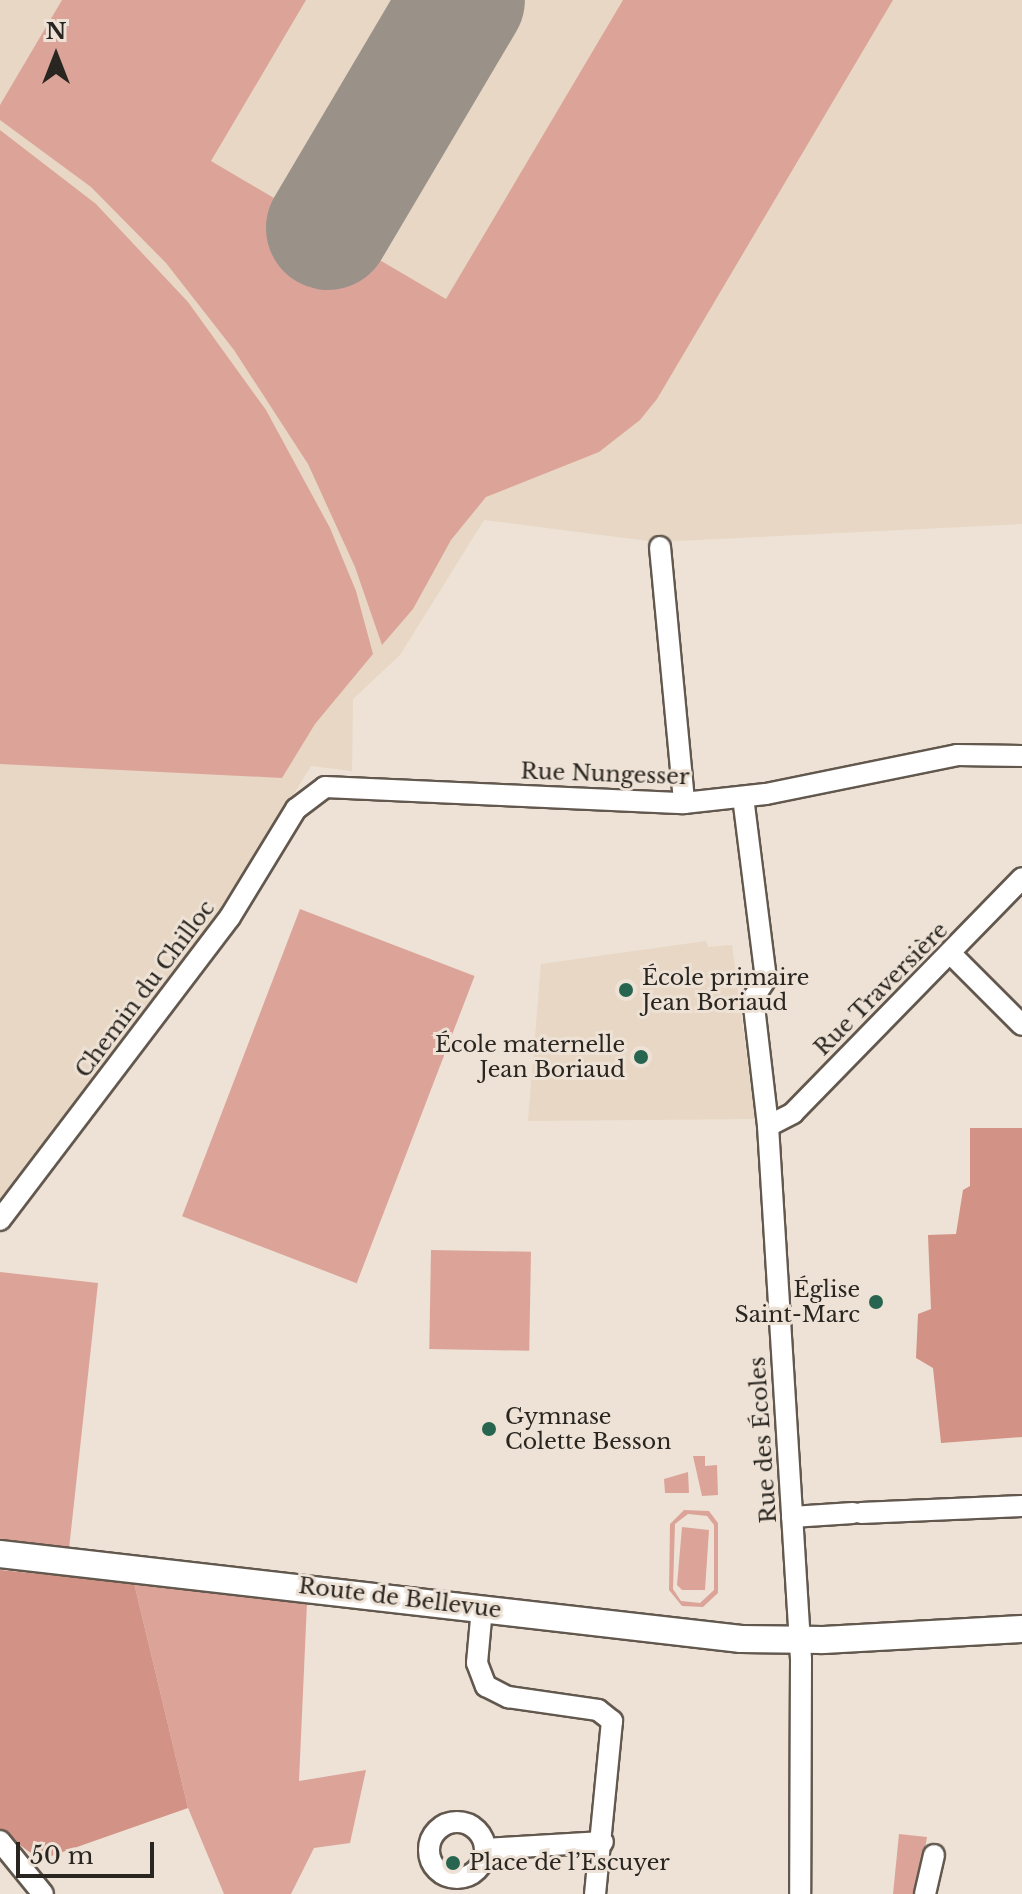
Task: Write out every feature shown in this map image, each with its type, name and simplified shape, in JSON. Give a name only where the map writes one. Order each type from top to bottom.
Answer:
[{"type":"street","points":[[660,547],[684,803]]},
{"type":"street","name":"Rue Nungesser","points":[[325,787],[684,803],[743,797],[957,755],[1022,756]]},
{"type":"street","name":"Chemin du Chilloc","points":[[0,1220],[230,917],[296,809],[325,787]]},
{"type":"street","name":"Rue des Écoles","points":[[743,797],[766,979],[753,998],[768,1126],[800,1640],[800,1894]]},
{"type":"street","name":"Rue Traversière","points":[[768,1126],[793,1113],[1022,878]]},
{"type":"street","points":[[951,954],[1022,1025]]},
{"type":"street","points":[[792,1517],[1022,1506]]},
{"type":"street","name":"Route de Bellevue","points":[[0,1554],[741,1639],[800,1640],[1022,1629]]},
{"type":"street","points":[[482,1608],[477,1663],[486,1686],[508,1697],[598,1710],[612,1721],[603,1842],[595,1894]]},
{"type":"street","points":[[0,1841],[43,1894]]},
{"type":"street","points":[[485,1849],[603,1842]]},
{"type":"street","points":[[925,1894],[934,1855]]},
{"type":"shaded area","points":[[0,0],[1022,0],[1022,524],[656,542],[484,520],[400,655],[353,699],[352,771],[311,766],[219,915],[0,1205]]},
{"type":"shaded area","points":[[62,0],[306,0],[211,161],[446,299],[623,0],[893,0],[657,399],[640,420],[599,452],[486,497],[451,540],[413,609],[382,645],[355,567],[308,464],[234,350],[166,263],[91,187],[0,120],[0,105]]},
{"type":"shaded area","points":[[0,130],[96,204],[188,302],[266,410],[330,528],[356,591],[373,654],[315,724],[282,778],[0,764]]},
{"type":"shaded area","points":[[300,909],[475,976],[357,1283],[182,1216]]},
{"type":"shaded area","points":[[706,941],[708,947],[732,945],[755,1119],[528,1121],[541,964]]},
{"type":"shaded area","points":[[970,1128],[1022,1128],[1022,1437],[941,1443],[933,1368],[916,1358],[918,1314],[931,1309],[928,1235],[956,1234],[963,1190],[970,1186]]},
{"type":"shaded area","points":[[431,1250],[531,1252],[529,1351],[429,1349]]},
{"type":"shaded area","points":[[0,1272],[98,1283],[69,1549],[0,1541]]},
{"type":"shaded area","points":[[693,1456],[705,1456],[705,1466],[717,1465],[718,1495],[702,1496]]},
{"type":"shaded area","points":[[688,1472],[689,1493],[665,1493],[664,1479]]},
{"type":"shaded area","points":[[684,1510],[709,1511],[718,1523],[718,1593],[703,1607],[682,1606],[669,1590],[670,1524]],"holes":[[[688,1514],[707,1516],[714,1525],[714,1590],[700,1603],[681,1601],[673,1589],[675,1524]]]},
{"type":"shaded area","points":[[682,1527],[709,1530],[705,1590],[682,1590],[677,1585]]},
{"type":"shaded area","points":[[0,1570],[134,1583],[188,1808],[40,1860],[0,1830]]},
{"type":"shaded area","points":[[134,1583],[307,1603],[299,1781],[366,1770],[350,1843],[314,1848],[291,1894],[224,1894],[188,1808]]},
{"type":"shaded area","points":[[899,1834],[927,1837],[917,1894],[893,1894]]},
{"type":"runway","points":[[328,228],[463,0]]},
{"type":"place","name":"École primaire Jean Boriaud","points":[[626,990]]},
{"type":"place","name":"École maternelle Jean Boriaud","points":[[641,1057]]},
{"type":"place","name":"Église Saint-Marc","points":[[876,1302]]},
{"type":"place","name":"Gymnase Colette Besson","points":[[489,1429]]},
{"type":"place","name":"Place de l’Escuyer","points":[[453,1863]]}]
